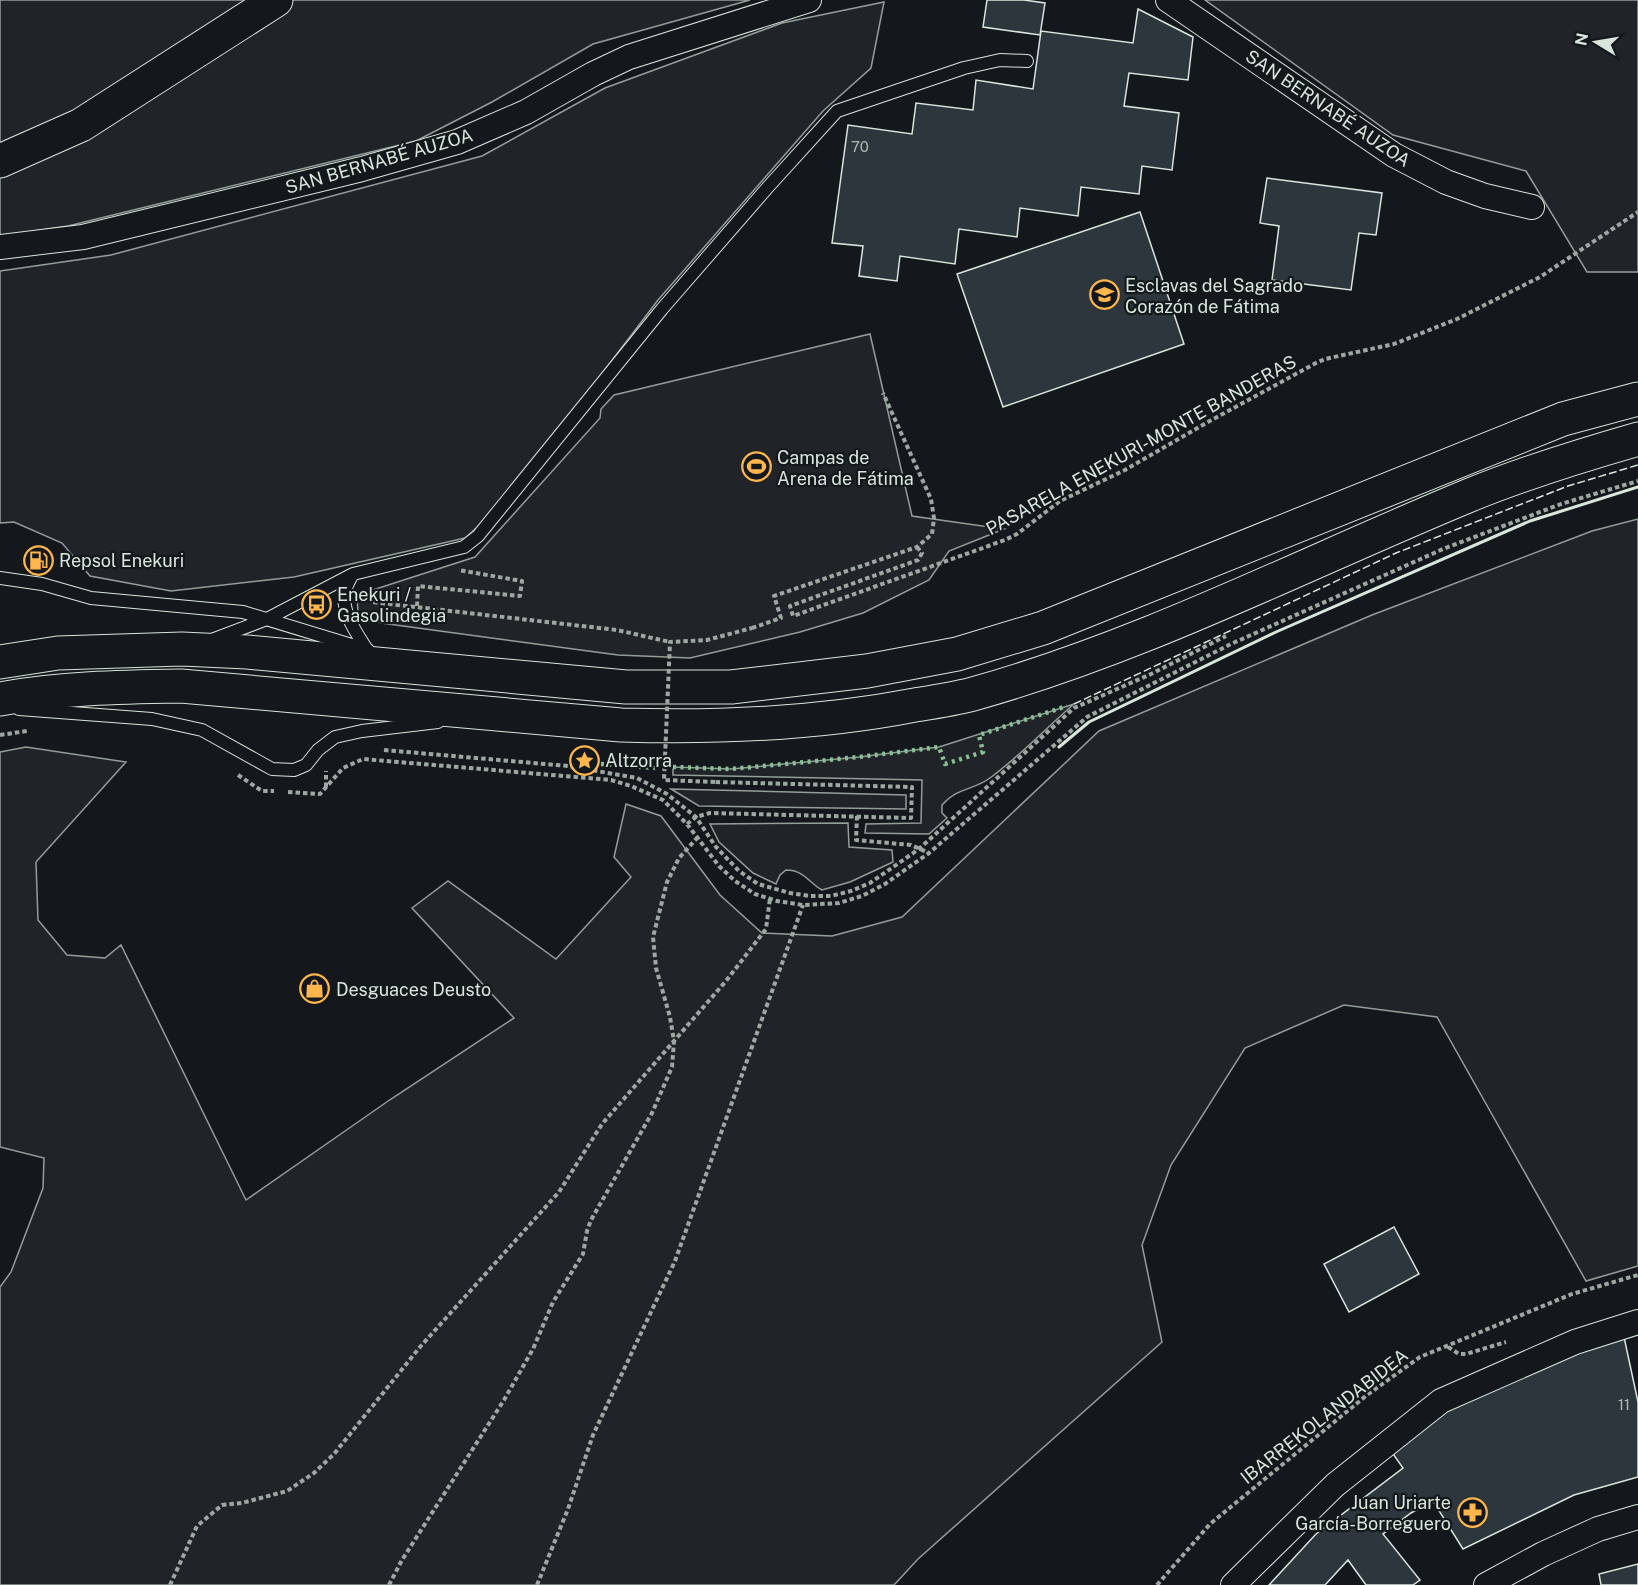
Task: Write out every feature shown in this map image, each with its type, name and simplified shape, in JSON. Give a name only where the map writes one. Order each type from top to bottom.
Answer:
[{"type":"main road","points":[[0,161],[81,125],[276,0]]},
{"type":"main road","points":[[0,662],[58,653],[182,649],[378,657],[626,687],[730,687],[867,671],[957,654],[1043,628],[1563,419],[1638,399]]},
{"type":"main road","points":[[0,699],[79,690],[181,686],[621,725],[740,726],[846,717],[970,695],[1048,671],[1130,641],[1473,494],[1590,453],[1638,439]]},
{"type":"street","name":"SAN BERNABÉ AUZOA","points":[[0,247],[83,237],[362,169],[457,142],[526,112],[593,74],[629,57],[809,0]]},
{"type":"street","name":"SAN BERNABÉ AUZOA","points":[[1168,0],[1394,155],[1446,182],[1485,196],[1532,207]]},
{"type":"street","points":[[1233,1585],[1335,1485],[1441,1401],[1575,1342],[1638,1322]]},
{"type":"street","points":[[1486,1585],[1543,1554],[1598,1529],[1638,1517]]},
{"type":"lane","points":[[182,649],[230,634],[267,619],[353,574],[464,547],[478,536],[662,309],[837,111],[964,68],[1000,60],[1026,61]]},
{"type":"lane","points":[[353,574],[345,591],[345,604],[350,622],[378,657]]},
{"type":"lane","points":[[0,578],[42,584],[91,598],[243,612],[378,657]]},
{"type":"lane","points":[[0,708],[152,719],[202,730],[272,769],[294,770],[306,765],[318,750],[335,737],[362,731],[500,716]]},
{"type":"path","name":"PASARELA ENEKURI-MONTE BANDERAS","points":[[917,547],[922,553],[918,560],[790,606],[793,616],[1005,540],[1017,534],[1060,501],[1125,470],[1316,363],[1394,344],[1457,320],[1540,277],[1638,212]]},
{"type":"path","points":[[404,561],[370,592],[372,602],[617,630],[670,642],[707,640],[781,618],[774,596],[917,547],[932,534],[934,518],[931,499],[883,393]]},
{"type":"path","points":[[417,606],[418,586],[520,597],[522,581],[451,569]]},
{"type":"path","points":[[670,642],[664,780],[912,787],[911,818],[710,813],[696,817],[687,824]]},
{"type":"path","points":[[857,816],[856,840],[911,845],[929,853]]},
{"type":"path","points":[[389,1585],[402,1560],[504,1400],[533,1349],[554,1302],[583,1254],[591,1220],[652,1113],[672,1067],[674,1041],[657,968],[653,937],[667,882],[679,858],[698,838]]},
{"type":"path","points":[[170,1585],[197,1526],[222,1505],[242,1503],[287,1491],[314,1473],[334,1454],[420,1347],[559,1192],[602,1124],[726,981],[766,929],[770,898]]},
{"type":"path","points":[[537,1585],[568,1509],[593,1435],[675,1261],[803,905]]},
{"type":"path","name":"IBARREKOLANDABIDEA","points":[[1157,1585],[1210,1524],[1367,1395],[1420,1357],[1572,1294],[1638,1275]]},
{"type":"shaded area","points":[[0,0],[750,0],[593,44],[492,102],[416,141],[68,226],[0,236]]},
{"type":"shaded area","points":[[1205,0],[1638,0],[1638,272],[1587,272],[1526,171],[1393,135]]},
{"type":"shaded area","points":[[884,2],[871,68],[823,111],[658,300],[501,506],[465,538],[294,577],[171,591],[90,576],[62,543],[14,522],[0,523],[0,271],[111,255],[482,156],[605,88],[782,23]]},
{"type":"shaded area","points":[[870,334],[912,516],[1004,529],[949,551],[929,580],[863,613],[800,632],[690,658],[618,655],[381,623],[358,612],[357,595],[475,557],[600,418],[601,409],[614,395]]},
{"type":"shaded area","points":[[1638,519],[1638,1266],[1586,1281],[1437,1017],[1344,1005],[1245,1048],[1171,1165],[1142,1245],[1162,1342],[918,1559],[894,1585],[0,1585],[0,1287],[11,1272],[43,1188],[44,1158],[0,1147],[0,752],[26,747],[126,762],[36,862],[38,920],[67,955],[105,958],[121,945],[246,1200],[391,1099],[514,1018],[412,908],[448,881],[556,959],[631,877],[614,857],[626,804],[661,816],[720,895],[762,933],[832,936],[902,917],[1099,731],[1372,615],[1592,531]]},
{"type":"shaded area","points":[[1074,704],[990,778],[947,799],[942,805],[942,813],[947,818],[929,834],[865,833],[866,824],[921,823],[922,780],[673,775],[673,767],[731,769],[939,747]]},
{"type":"shaded area","points":[[671,789],[906,795],[906,809],[699,806]]},
{"type":"shaded area","points":[[848,823],[849,847],[892,850],[893,862],[850,882],[822,890],[797,872],[786,870],[780,875],[776,884],[753,873],[719,842],[710,824]]},
{"type":"building","points":[[987,0],[1024,0],[1045,3],[1040,35],[983,27]]},
{"type":"building","points":[[1138,9],[1193,37],[1188,80],[1129,73],[1124,106],[1179,113],[1172,170],[1142,166],[1139,194],[1081,187],[1078,216],[1020,208],[1017,237],[959,229],[955,264],[900,256],[897,281],[859,276],[863,246],[832,243],[848,125],[912,134],[916,103],[973,110],[976,80],[1033,89],[1041,31],[1133,43]]},
{"type":"building","points":[[1267,178],[1382,193],[1376,235],[1359,233],[1351,290],[1272,280],[1279,226],[1260,223]]},
{"type":"building","points":[[1140,212],[1184,344],[1003,407],[957,274]]},
{"type":"building","points":[[1394,1227],[1419,1274],[1349,1312],[1324,1264]]},
{"type":"building","points":[[1624,1337],[1638,1402],[1638,1477],[1574,1495],[1463,1549],[1433,1501],[1411,1513],[1383,1534],[1420,1580],[1413,1585],[1366,1585],[1348,1560],[1325,1585],[1269,1585],[1316,1534],[1403,1468],[1391,1451],[1455,1405],[1530,1369]]},
{"type":"building","points":[[1638,1564],[1638,1585],[1601,1585],[1599,1574]]},
{"type":"hedge","points":[[673,767],[731,769],[939,747],[945,764],[983,752],[979,735],[1067,706]]},
{"type":"hedge","points":[[586,763],[655,768]]},
{"type":"fence","points":[[1074,704],[1396,553],[1568,486],[1638,465]]},
{"type":"wall","points":[[1059,747],[1089,722],[1276,632],[1530,521],[1638,487]]},
{"type":"place","name":"Esclavas del Sagrado Corazón de Fátima","points":[[1104,295]]},
{"type":"place","name":"Campas de Arena de Fátima","points":[[756,467]]},
{"type":"place","name":"Repsol Enekuri","points":[[38,560]]},
{"type":"place","name":"Enekuri / Gasolindegia","points":[[316,604]]},
{"type":"place","name":"Altzorra","points":[[584,760]]},
{"type":"place","name":"Desguaces Deusto","points":[[315,989]]},
{"type":"place","name":"Juan Uriarte García-Borreguero","points":[[1472,1512]]}]
